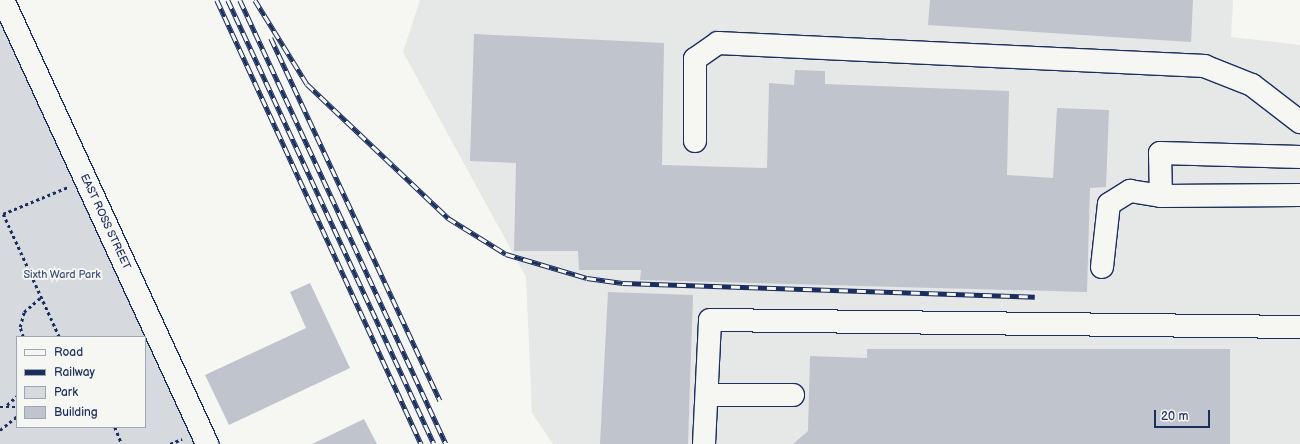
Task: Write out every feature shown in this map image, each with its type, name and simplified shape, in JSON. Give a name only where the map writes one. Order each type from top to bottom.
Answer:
[{"type":"street","name":"EAST ROSS STREET","points":[[3,0],[207,444]]},
{"type":"street","points":[[695,141],[695,59],[718,43],[1204,66],[1252,84],[1300,122]]},
{"type":"street","points":[[1161,196],[1160,153],[1300,157]]},
{"type":"street","points":[[1102,267],[1109,204],[1130,191],[1161,196],[1300,195]]},
{"type":"street","points":[[704,444],[710,320],[1300,327]]},
{"type":"street","points":[[707,395],[793,395]]},
{"type":"path","points":[[59,336],[1,215],[86,180]]},
{"type":"path","points":[[23,336],[20,326],[24,312],[40,298]]},
{"type":"path","points":[[0,407],[7,405],[16,397]]},
{"type":"path","points":[[7,405],[16,407]]},
{"type":"path","points":[[0,430],[16,417]]},
{"type":"path","points":[[0,424],[4,426]]},
{"type":"path","points":[[114,428],[122,444]]},
{"type":"shaded area","points":[[420,0],[1233,0],[1231,37],[1300,45],[1300,444],[553,444],[532,413],[526,277],[403,52]]},
{"type":"green space","name":"Sixth Ward Park","points":[[0,0],[207,444],[0,444]]},
{"type":"building","points":[[930,0],[1193,0],[1191,42],[928,25]]},
{"type":"building","points":[[474,34],[664,43],[662,165],[767,168],[769,83],[794,85],[795,70],[825,71],[825,84],[1009,91],[1007,175],[1053,178],[1057,108],[1109,110],[1106,187],[1090,188],[1087,292],[640,280],[641,270],[579,270],[578,251],[514,251],[516,163],[470,161]]},
{"type":"building","points":[[310,283],[350,368],[229,425],[205,375],[306,328],[290,292]]},
{"type":"building","points":[[608,292],[693,295],[688,444],[600,444]]},
{"type":"building","points":[[867,349],[1230,349],[1230,444],[793,444],[808,431],[810,356],[867,358]]},
{"type":"building","points":[[364,419],[377,444],[312,444]]},
{"type":"railway","points":[[217,0],[421,444]]},
{"type":"railway","points":[[228,0],[434,444]]},
{"type":"railway","points":[[240,0],[446,444]]},
{"type":"railway","points":[[255,0],[307,84],[448,218],[506,254],[587,278],[623,283],[1035,297]]},
{"type":"railway","points":[[271,38],[440,400]]}]
